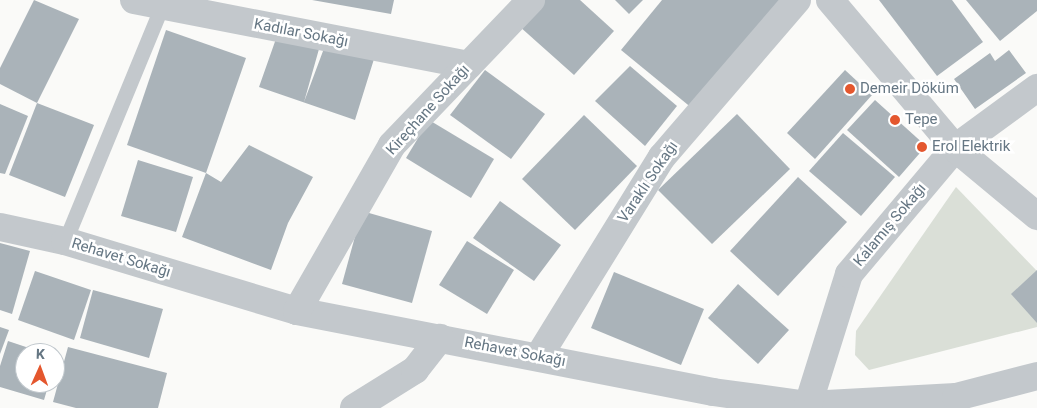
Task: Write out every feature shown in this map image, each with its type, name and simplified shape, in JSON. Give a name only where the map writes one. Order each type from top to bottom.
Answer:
[{"type":"street","name":"Kadılar Sokağı","points":[[134,0],[469,65]]},
{"type":"street","name":"Kireçhane Sokağı","points":[[297,311],[392,146],[531,0]]},
{"type":"street","name":"Varaklı Sokağı","points":[[539,356],[662,157],[797,0]]},
{"type":"street","points":[[830,0],[955,148],[1037,216]]},
{"type":"street","name":"Kalamış Sokağı","points":[[808,405],[849,274],[955,148],[1037,88]]},
{"type":"street","name":"Rehavet Sokağı","points":[[0,226],[65,241],[297,311],[539,356],[711,400],[808,405],[956,397],[1037,376]]},
{"type":"street","points":[[354,408],[415,370],[440,338]]},
{"type":"lane","points":[[65,241],[162,6]]},
{"type":"shaded area","points":[[956,187],[1037,271],[1037,327],[869,370],[855,355],[856,331]]},
{"type":"building","points":[[34,0],[79,19],[37,103],[0,84],[0,68]]},
{"type":"building","points":[[312,0],[394,0],[391,14]]},
{"type":"building","points":[[542,0],[580,0],[614,31],[574,75],[519,26]]},
{"type":"building","points":[[615,0],[643,0],[629,14]]},
{"type":"building","points":[[662,0],[781,0],[693,109],[621,50]]},
{"type":"building","points":[[879,0],[952,0],[983,42],[937,76]]},
{"type":"building","points":[[966,0],[1037,0],[1037,11],[1000,41]]},
{"type":"building","points":[[166,30],[246,58],[206,173],[127,145]]},
{"type":"building","points":[[278,33],[319,49],[304,102],[326,43],[374,59],[355,120],[259,87]]},
{"type":"building","points":[[1009,50],[1026,73],[975,109],[954,79],[990,53],[995,61]]},
{"type":"building","points":[[630,66],[677,106],[645,146],[595,101]]},
{"type":"building","points":[[485,70],[545,114],[511,159],[450,115]]},
{"type":"building","points":[[845,70],[872,95],[815,159],[787,133]]},
{"type":"building","points":[[875,100],[926,146],[899,177],[847,130]]},
{"type":"building","points":[[37,103],[94,125],[65,197],[9,175]]},
{"type":"building","points":[[0,104],[28,116],[5,174],[0,173]]},
{"type":"building","points":[[737,114],[790,169],[712,244],[658,190]]},
{"type":"building","points":[[584,115],[637,166],[575,230],[522,179]]},
{"type":"building","points":[[429,120],[494,159],[471,198],[406,158]]},
{"type":"building","points":[[843,133],[895,177],[861,216],[809,171]]},
{"type":"building","points":[[249,145],[313,177],[288,223],[271,270],[182,237],[206,173],[221,182]]},
{"type":"building","points":[[138,160],[193,177],[176,232],[121,216]]},
{"type":"building","points":[[798,177],[847,222],[778,296],[730,251]]},
{"type":"building","points":[[500,201],[561,245],[534,281],[473,238]]},
{"type":"building","points":[[362,211],[432,231],[412,303],[342,284]]},
{"type":"building","points":[[467,241],[514,270],[487,314],[439,285]]},
{"type":"building","points":[[0,243],[30,251],[12,314],[0,310]]},
{"type":"building","points":[[1037,270],[1037,323],[1011,294]]},
{"type":"building","points":[[35,271],[91,290],[74,340],[18,320]]},
{"type":"building","points":[[614,272],[704,309],[681,365],[591,328]]},
{"type":"building","points":[[738,284],[789,330],[758,364],[708,318]]},
{"type":"building","points":[[93,290],[163,309],[149,358],[80,338]]},
{"type":"building","points":[[0,327],[9,330],[0,354]]},
{"type":"building","points":[[8,341],[15,343],[15,391],[0,387],[0,366]]},
{"type":"building","points":[[68,347],[167,373],[158,408],[76,408],[53,402],[55,393],[65,393],[65,358]]},
{"type":"building","points":[[20,393],[46,393],[44,400]]},
{"type":"place","name":"Demeir Döküm","points":[[850,89]]},
{"type":"place","name":"Tepe","points":[[895,120]]},
{"type":"place","name":"Erol Elektrik","points":[[922,147]]}]
